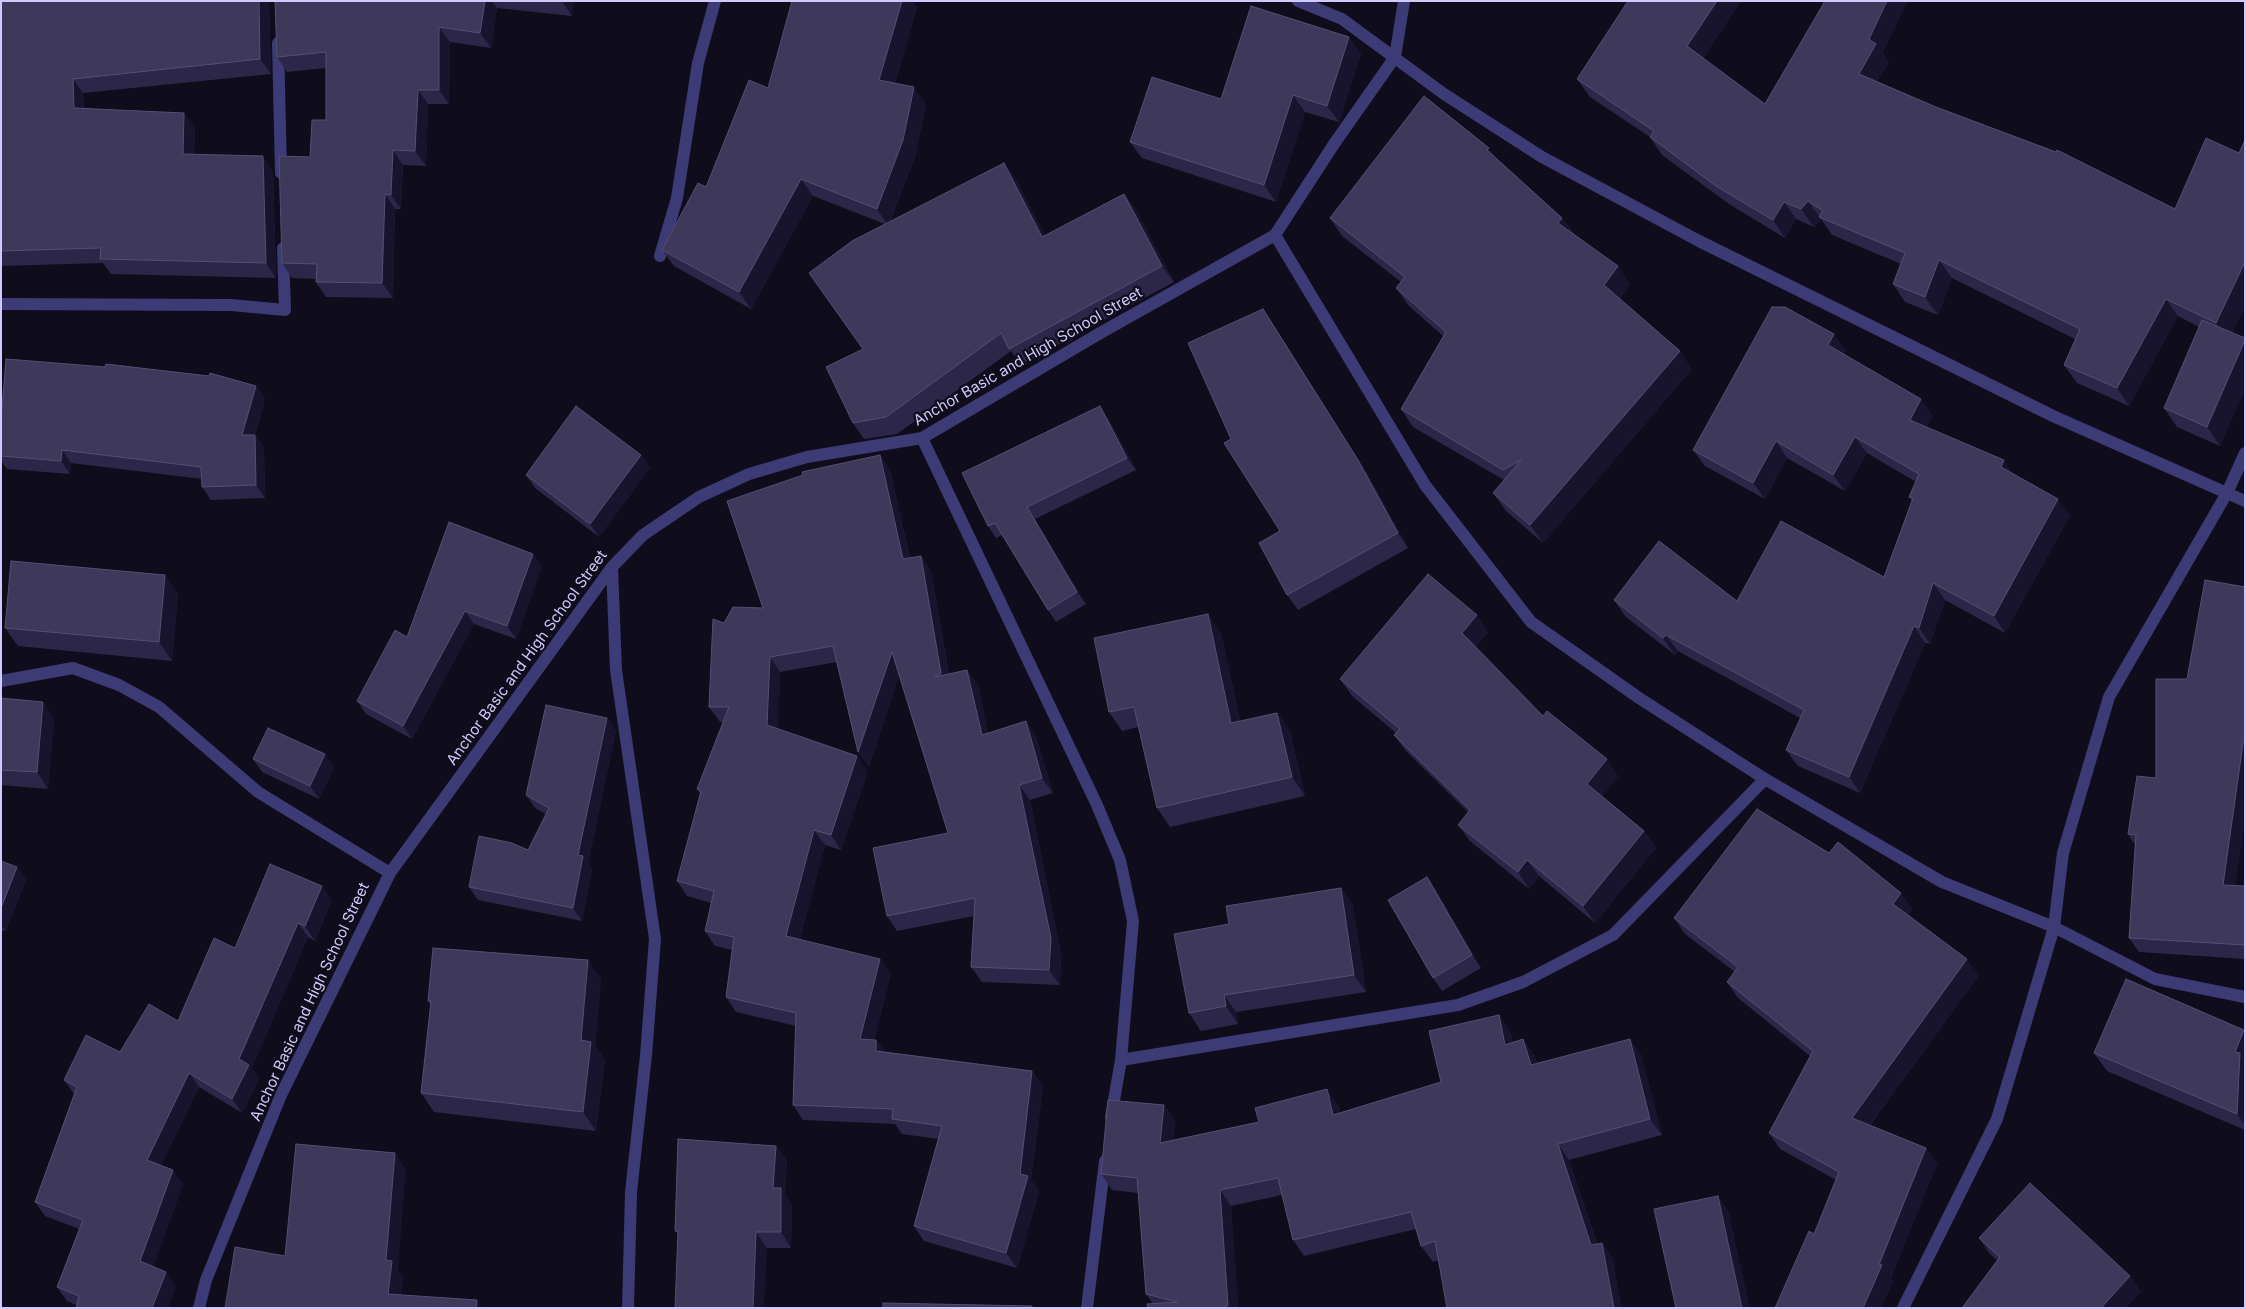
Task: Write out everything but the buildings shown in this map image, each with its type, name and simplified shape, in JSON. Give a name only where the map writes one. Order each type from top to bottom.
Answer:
[{"type":"street","points":[[660,256],[677,198],[698,63],[715,1]]},
{"type":"street","points":[[1298,1],[1342,18],[1444,94],[1542,157],[1699,241],[2053,416],[2245,501]]},
{"type":"street","points":[[1395,57],[1404,1]]},
{"type":"street","points":[[278,31],[282,190]]},
{"type":"street","name":"Anchor Basic and High School Street","points":[[199,1308],[206,1280],[281,1095],[390,873],[612,566],[643,535],[699,497],[749,474],[806,457],[922,438],[1102,332],[1275,235],[1334,144],[1395,57]]},
{"type":"street","points":[[1275,235],[1425,485],[1531,622],[1640,698],[1765,779],[1942,882],[2054,927],[2156,979],[2245,997]]},
{"type":"street","points":[[1,304],[231,305],[285,310],[283,240]]},
{"type":"street","points":[[922,438],[1097,805],[1120,860],[1133,921],[1122,1060],[1107,1139],[1087,1308]]},
{"type":"street","points":[[1903,1308],[1997,1119],[2054,927],[2063,853],[2109,698],[2227,493],[2245,453]]},
{"type":"street","points":[[612,566],[616,670],[654,939],[646,1055],[631,1192],[628,1308]]},
{"type":"street","points":[[1,681],[74,668],[119,685],[159,707],[258,792],[390,873]]},
{"type":"street","points":[[1122,1060],[1458,1004],[1523,982],[1612,935],[1765,779]]}]
